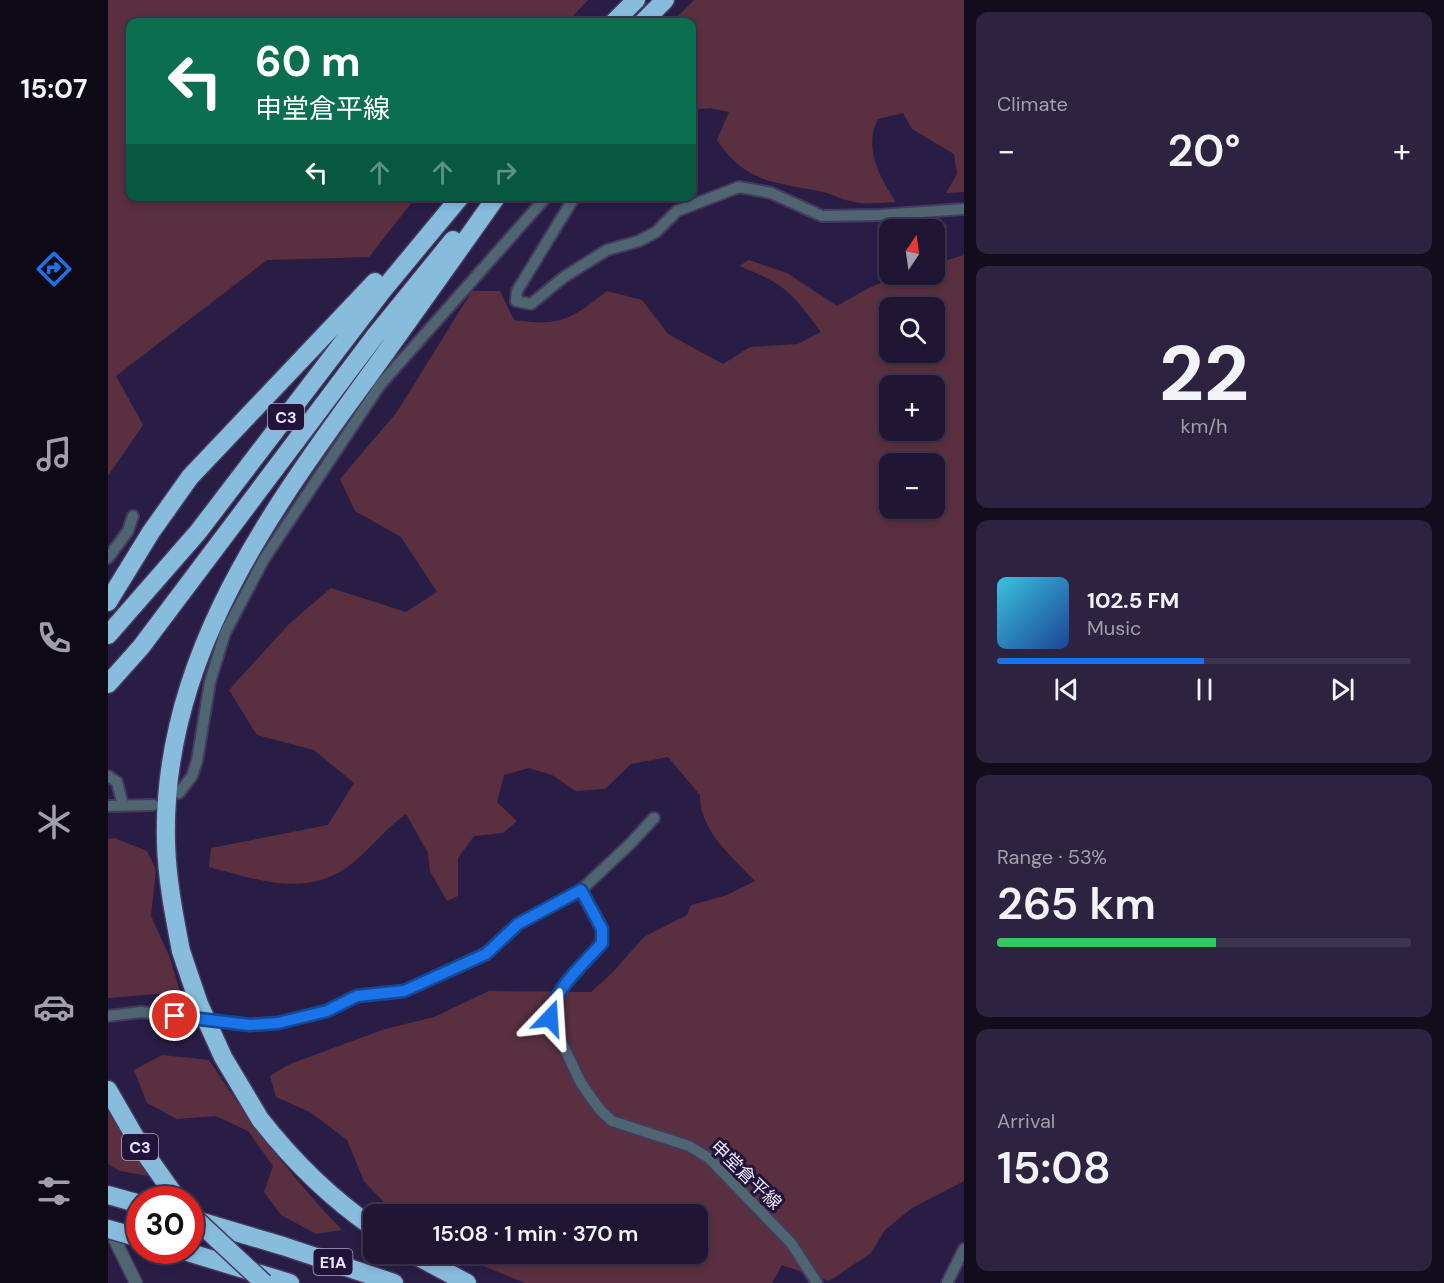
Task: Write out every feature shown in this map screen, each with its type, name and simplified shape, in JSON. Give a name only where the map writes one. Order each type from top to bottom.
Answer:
[{"type":"highway","points":[[618,18],[636,0]]},
{"type":"highway","points":[[647,18],[665,0]]},
{"type":"highway","name":"C3","points":[[108,602],[151,532],[190,477],[361,299],[430,219],[450,201]]},
{"type":"highway","name":"C3","points":[[108,635],[198,532],[383,290],[457,201]]},
{"type":"highway","points":[[108,684],[148,637],[375,336],[484,201]]},
{"type":"highway","points":[[363,1221],[346,1209],[291,1158],[260,1119],[223,1057],[199,1004],[181,951],[171,902],[166,843],[168,786],[176,736],[189,687],[225,594],[254,542],[300,471],[493,201]]},
{"type":"highway","name":"C3","points":[[108,1090],[142,1149],[168,1186]]},
{"type":"highway","points":[[108,1195],[126,1200]]},
{"type":"highway","name":"E1A","points":[[204,1221],[389,1281]]},
{"type":"highway","points":[[108,1227],[126,1233]]},
{"type":"highway","points":[[204,1228],[276,1282]]},
{"type":"highway","points":[[204,1258],[276,1282]]},
{"type":"highway","points":[[432,1264],[467,1283]]},
{"type":"street","points":[[572,201],[517,291],[516,301],[531,304],[564,278],[607,250],[639,241],[656,232],[677,211],[739,187],[771,193],[822,216],[880,215],[964,208]]},
{"type":"street","points":[[179,793],[192,776],[197,761],[210,682],[225,633],[264,559],[380,385],[544,201]]},
{"type":"street","points":[[108,558],[128,531],[133,516]]},
{"type":"street","points":[[108,776],[117,782],[123,805]]},
{"type":"street","points":[[108,806],[153,805]]},
{"type":"street","points":[[108,1016],[141,1012],[250,1025],[278,1023],[327,1011],[357,996],[404,991],[486,954],[518,924],[581,890],[654,818]]},
{"type":"street","name":"申堂倉平線","points":[[581,890],[602,929],[602,943],[561,989],[552,1006],[550,1018],[581,1083],[600,1110],[612,1121],[689,1146],[709,1158],[779,1229],[817,1283]]},
{"type":"street","points":[[108,1227],[136,1283]]},
{"type":"street","points":[[947,1283],[964,1250]]},
{"type":"shaded area","points":[[108,0],[588,0],[571,18],[126,18],[126,201],[413,201],[369,257],[267,260],[116,376],[143,425],[108,476]]},
{"type":"shaded area","points":[[694,0],[964,0],[964,192],[946,193],[957,174],[954,154],[912,129],[903,113],[878,119],[872,140],[879,173],[896,202],[850,201],[823,192],[774,182],[749,172],[728,154],[717,140],[729,112],[710,108],[696,110],[696,18],[676,18]]},
{"type":"shaded area","points":[[964,255],[964,1181],[912,1208],[885,1230],[871,1253],[829,1281],[782,1265],[772,1283],[525,1283],[478,1264],[708,1264],[708,1204],[386,1204],[364,1181],[347,1140],[310,1112],[276,1097],[270,1076],[290,1064],[385,1029],[434,1017],[489,991],[591,992],[612,973],[644,937],[687,915],[691,905],[727,895],[755,881],[718,842],[705,820],[700,795],[668,757],[631,764],[605,789],[576,791],[552,775],[529,768],[504,775],[497,802],[517,821],[503,833],[474,836],[458,858],[458,896],[447,901],[430,871],[428,853],[406,814],[355,861],[338,873],[320,880],[284,884],[209,867],[211,848],[328,825],[354,783],[314,750],[257,735],[229,690],[289,624],[331,588],[406,612],[437,592],[401,537],[355,511],[340,479],[397,412],[472,291],[500,291],[514,320],[530,322],[565,319],[607,291],[642,300],[668,334],[723,364],[750,347],[798,344],[821,332],[787,291],[768,279],[739,266],[749,260],[787,273],[837,306],[879,284],[945,285],[945,261]]},
{"type":"shaded area","points":[[114,838],[147,851],[156,870],[151,916],[170,958],[180,992],[108,998],[108,839]]},
{"type":"shaded area","points":[[162,1055],[209,1060],[272,1148],[342,1230],[316,1234],[281,1215],[264,1192],[273,1166],[248,1131],[216,1116],[177,1119],[147,1103],[134,1070]]},
{"type":"shaded area","points":[[108,1111],[148,1176],[120,1171],[108,1164]]},
{"type":"route","points":[[175,1016],[250,1025],[278,1023],[327,1011],[357,996],[404,991],[486,954],[504,934],[518,924],[581,890],[602,929],[602,943],[561,989],[552,1006],[550,1018]]}]
